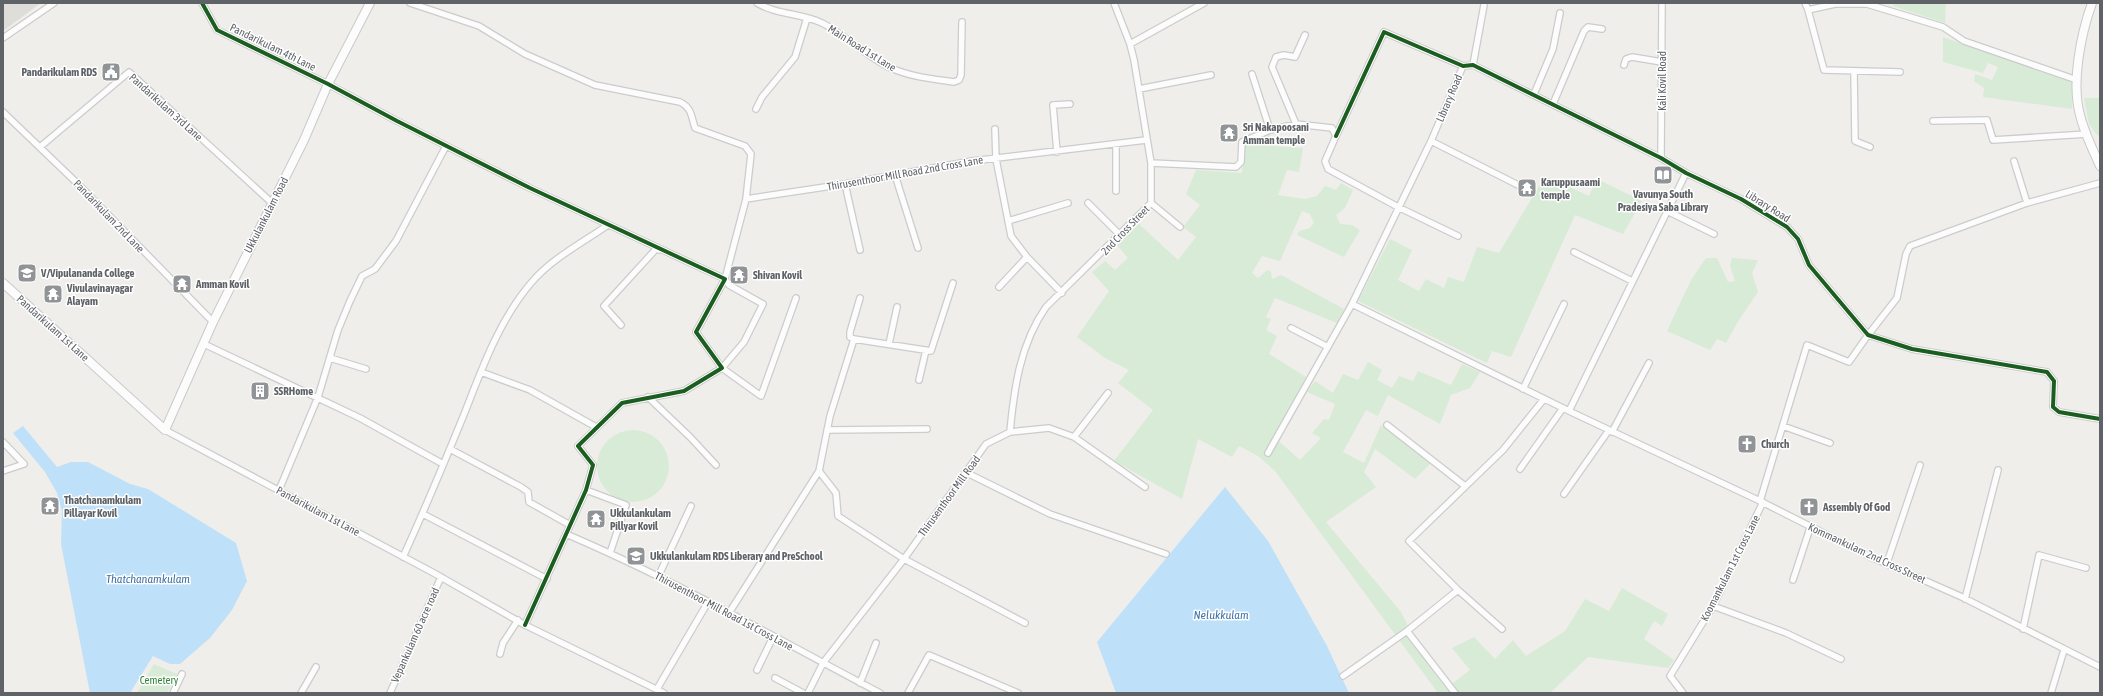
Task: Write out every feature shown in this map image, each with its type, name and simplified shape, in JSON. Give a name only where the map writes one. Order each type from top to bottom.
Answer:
[{"type":"street","points":[[3,38],[54,3]]},
{"type":"street","name":"Pandarikulam 4th Lane","points":[[202,3],[216,30],[328,84],[446,146],[660,250],[725,279],[729,285],[764,304],[744,342],[722,368]]},
{"type":"street","name":"Ukkulankulam Road","points":[[165,430],[213,322],[304,140],[328,84],[370,3]]},
{"type":"street","points":[[410,3],[479,26],[525,54],[595,86],[680,102],[687,105],[692,112],[695,128],[745,146],[751,154],[746,199],[725,279],[696,332],[722,368],[761,396],[796,298]]},
{"type":"street","name":"Main Road 1st Lane","points":[[758,3],[784,14],[807,18],[821,23],[837,32],[890,68],[918,76],[954,82],[959,80],[961,75],[962,22]]},
{"type":"street","name":"2nd Cross Street","points":[[1010,432],[1018,370],[1038,319],[1046,307],[1062,293],[1151,203],[1151,163],[1146,140],[1139,89],[1130,44],[1114,3]]},
{"type":"street","points":[[1130,44],[1204,3]]},
{"type":"street","name":"Kali Kovil Road","points":[[1661,158],[1662,3]]},
{"type":"street","points":[[1805,3],[1824,70],[1900,72]]},
{"type":"street","points":[[2092,3],[2080,50],[2077,80],[2080,114],[2100,166]]},
{"type":"street","points":[[1808,10],[1835,4],[1867,4],[1943,27],[1964,41],[2077,80]]},
{"type":"street","points":[[1473,65],[1484,5]]},
{"type":"street","points":[[1534,94],[1553,49],[1560,13]]},
{"type":"street","points":[[756,109],[762,97],[795,57],[807,18]]},
{"type":"street","points":[[1553,104],[1584,31],[1588,27],[1602,29]]},
{"type":"street","points":[[1458,236],[1398,207],[1328,169],[1326,162],[1336,136],[1384,32],[1463,66]]},
{"type":"street","points":[[1296,124],[1272,67],[1276,57],[1284,55],[1295,57],[1305,35]]},
{"type":"street","points":[[1624,65],[1626,60],[1632,57],[1662,62]]},
{"type":"street","name":"Library Road","points":[[1268,453],[1352,304],[1430,141],[1463,66],[1473,65],[1534,94],[1661,158],[1686,173],[1740,199],[1787,227],[1798,238],[1809,265],[1868,335]]},
{"type":"street","points":[[1854,71],[1855,141],[1870,147]]},
{"type":"street","name":"Pandarikulam 3rd Lane","points":[[40,147],[129,72],[272,203]]},
{"type":"street","points":[[1252,74],[1270,130]]},
{"type":"street","points":[[1139,89],[1211,75]]},
{"type":"street","points":[[1057,152],[1053,105],[1070,104]]},
{"type":"street","name":"Pandarikulam 2nd Lane","points":[[3,112],[40,147],[213,322]]},
{"type":"street","points":[[1933,121],[1987,120],[1993,140],[2087,134]]},
{"type":"street","points":[[1151,163],[1236,167],[1241,162],[1242,142],[1270,130],[1296,124],[1332,128],[1336,136]]},
{"type":"street","points":[[995,128],[996,159],[1011,236],[1027,257],[1062,293]]},
{"type":"street","name":"Thirusenthoor Mill Road 2nd Cross Lane","points":[[746,199],[845,184],[972,161],[1116,145],[1146,140]]},
{"type":"street","points":[[1430,141],[1520,186]]},
{"type":"street","points":[[1116,145],[1116,192]]},
{"type":"street","points":[[279,490],[318,397],[338,330],[362,276],[375,269],[396,241],[446,146]]},
{"type":"street","points":[[2014,161],[2027,203]]},
{"type":"street","points":[[1520,469],[1566,410],[1686,173]]},
{"type":"street","points":[[895,175],[918,248]]},
{"type":"street","points":[[2100,183],[2027,203],[1910,246],[1906,254],[1897,298],[1868,335],[1912,349],[2047,372],[2054,381],[2053,407],[2059,412],[2100,419]]},
{"type":"street","points":[[845,184],[860,250]]},
{"type":"street","points":[[1008,221],[1068,203]]},
{"type":"street","points":[[1088,203],[1120,235]]},
{"type":"street","points":[[1151,203],[1180,227]]},
{"type":"street","points":[[1667,211],[1714,234]]},
{"type":"street","points":[[403,557],[423,514],[481,372],[507,319],[531,283],[552,264],[608,225]]},
{"type":"street","points":[[621,325],[604,306],[656,249],[660,250]]},
{"type":"street","points":[[1574,252],[1632,282]]},
{"type":"street","points":[[999,287],[1027,257]]},
{"type":"street","name":"Pandarikulam 1st Lane","points":[[3,283],[165,430],[441,577],[525,624],[664,693]]},
{"type":"street","points":[[860,298],[850,332],[850,337],[854,339],[931,351],[934,348],[953,283]]},
{"type":"street","name":"Kommankulam 2nd Cross Street","points":[[1352,304],[1566,410],[1761,501],[1810,528],[1965,599],[2100,667]]},
{"type":"street","points":[[1523,389],[1564,304]]},
{"type":"street","points":[[889,344],[897,307]]},
{"type":"street","points":[[1291,328],[1328,347]]},
{"type":"street","name":"Koomankulam 1st Cross Lane","points":[[1683,693],[1670,676],[1713,606],[1761,501],[1807,345],[1849,362],[1868,335]]},
{"type":"street","points":[[729,613],[819,471],[827,430],[854,339]]},
{"type":"street","points":[[204,344],[360,418],[443,464]]},
{"type":"street","points":[[918,380],[926,350]]},
{"type":"street","points":[[330,358],[366,369]]},
{"type":"street","points":[[1564,494],[1611,431],[1649,363]]},
{"type":"street","points":[[525,624],[547,579],[586,490],[592,464],[578,446],[622,403],[684,391],[722,368]]},
{"type":"street","points":[[481,372],[530,390],[596,427]]},
{"type":"street","points":[[1074,437],[1108,393]]},
{"type":"street","points":[[648,397],[716,464]]},
{"type":"street","points":[[1502,629],[1458,590],[1409,541],[1503,450],[1544,399]]},
{"type":"street","points":[[1387,425],[1466,486]]},
{"type":"street","points":[[1783,426],[1830,443]]},
{"type":"street","name":"Thirusenthoor Mill Road","points":[[808,693],[823,663],[904,559],[986,444],[1010,432],[1049,428],[1074,437],[1145,487]]},
{"type":"street","points":[[827,430],[927,429]]},
{"type":"street","points":[[3,442],[24,464],[3,471]]},
{"type":"street","points":[[450,449],[521,487],[528,492],[529,502],[570,525]]},
{"type":"street","points":[[1887,564],[1920,465]]},
{"type":"street","points":[[1965,599],[1998,470]]},
{"type":"street","points":[[819,471],[836,493],[838,516],[904,559],[1025,622]]},
{"type":"street","points":[[965,472],[1050,514],[1166,554]]},
{"type":"street","points":[[586,490],[626,505],[610,553]]},
{"type":"street","points":[[658,577],[691,506]]},
{"type":"street","points":[[423,514],[547,579]]},
{"type":"street","points":[[1793,580],[1810,528]]},
{"type":"street","name":"Thirusenthoor Mill Road 1st Cross Lane","points":[[566,534],[610,553],[708,602],[880,693]]},
{"type":"street","points":[[2023,629],[2039,555],[2086,568]]},
{"type":"street","name":"Vepankulam 60 acre road","points":[[390,693],[441,577]]},
{"type":"street","points":[[1343,676],[1407,631],[1458,590]]},
{"type":"street","points":[[657,689],[708,602]]},
{"type":"street","points":[[1713,606],[1786,633],[1841,659]]},
{"type":"street","points":[[500,654],[503,643],[518,620]]},
{"type":"street","points":[[1407,631],[1455,693]]},
{"type":"street","points":[[757,670],[773,637]]},
{"type":"street","points":[[860,683],[876,643]]},
{"type":"street","points":[[2051,693],[2064,650]]},
{"type":"street","points":[[908,693],[929,655],[1018,693]]},
{"type":"street","points":[[301,693],[316,667]]},
{"type":"street","points":[[173,693],[182,674]]},
{"type":"street","points":[[775,678],[803,693]]},
{"type":"shaded area","points":[[3,3],[41,3],[3,31]]},
{"type":"green space","points":[[1894,3],[1946,3],[1945,23],[1893,6]]},
{"type":"green space","points":[[1943,37],[2072,83],[2072,109],[1983,97],[1984,88],[1974,81],[1975,74],[1992,80],[1998,67],[1988,63],[1983,73],[1943,62]]},
{"type":"green space","points":[[2084,98],[2100,98],[2100,136],[2097,135],[2089,124]]},
{"type":"green space","points":[[1269,133],[1274,146],[1303,148],[1299,172],[1287,170],[1278,195],[1305,199],[1317,196],[1325,186],[1336,190],[1341,183],[1353,190],[1345,208],[1336,215],[1340,224],[1352,225],[1360,230],[1344,257],[1297,235],[1299,231],[1310,228],[1314,223],[1310,214],[1302,211],[1280,261],[1262,256],[1252,273],[1258,278],[1268,270],[1271,272],[1272,279],[1281,275],[1344,309],[1337,323],[1275,298],[1266,317],[1271,319],[1266,330],[1277,336],[1269,354],[1306,377],[1274,437],[1300,460],[1321,438],[1312,433],[1324,419],[1329,420],[1335,404],[1307,392],[1315,381],[1333,393],[1343,374],[1358,380],[1368,362],[1382,370],[1377,380],[1392,388],[1399,376],[1413,381],[1418,371],[1451,385],[1462,364],[1480,372],[1470,388],[1451,395],[1440,424],[1388,395],[1378,416],[1366,410],[1343,452],[1364,463],[1381,425],[1431,463],[1415,479],[1375,449],[1364,472],[1376,487],[1326,522],[1401,612],[1428,665],[1450,693],[1438,693],[1275,471],[1258,456],[1239,446],[1232,457],[1198,439],[1182,499],[1114,461],[1153,410],[1118,383],[1129,370],[1105,358],[1077,337],[1109,291],[1092,272],[1105,261],[1115,270],[1128,258],[1117,245],[1139,224],[1178,260],[1196,237],[1183,227],[1200,205],[1186,194],[1196,170],[1242,173],[1244,145]]},
{"type":"green space","points":[[1545,176],[1589,196],[1597,179],[1642,201],[1623,234],[1575,215],[1511,357],[1492,351],[1487,363],[1358,301],[1390,239],[1412,250],[1398,280],[1419,291],[1426,279],[1444,288],[1448,277],[1464,282],[1477,247],[1499,253]]},
{"type":"green space","points":[[1706,258],[1717,258],[1728,282],[1735,281],[1730,266],[1732,258],[1758,260],[1752,273],[1758,292],[1739,320],[1726,343],[1717,339],[1710,350],[1667,331],[1691,280]]},
{"type":"green space","points":[[633,430],[653,436],[663,446],[669,466],[663,486],[653,496],[633,502],[613,496],[603,486],[597,466],[603,446],[613,436]]},
{"type":"green space","points":[[1622,588],[1668,614],[1662,626],[1654,621],[1644,639],[1674,660],[1668,668],[1588,657],[1550,693],[1459,693],[1452,684],[1470,670],[1452,648],[1474,637],[1495,659],[1513,640],[1526,656],[1565,631],[1585,599],[1609,611]]},
{"type":"green space","name":"Cemetery","points":[[154,664],[177,674],[167,693],[137,693]]},
{"type":"water","name":"Thatchanamkulam","points":[[23,426],[57,467],[71,462],[88,462],[130,484],[148,489],[236,543],[247,581],[232,610],[210,638],[180,664],[170,664],[153,656],[130,693],[90,693],[61,544],[62,511],[57,493],[45,472],[13,433]]},
{"type":"water","name":"Nelukkulam","points":[[1225,487],[1268,541],[1327,646],[1349,693],[1116,693],[1097,642]]},
{"type":"cycle path","points":[[202,3],[217,30],[328,84],[397,121],[530,188],[725,279],[696,332],[722,368],[684,391],[622,403],[578,446],[593,465],[586,490],[525,625]]},
{"type":"cycle path","points":[[1336,136],[1384,32],[1463,66],[1473,65],[1661,158],[1686,173],[1741,199],[1787,227],[1798,239],[1809,265],[1868,335],[1912,349],[2047,372],[2054,381],[2053,407],[2059,412],[2100,419]]},
{"type":"place","name":"Pandarikulam RDS","points":[[111,72]]},
{"type":"place","name":"Sri Nakapoosani Amman temple","points":[[1229,133]]},
{"type":"place","name":"Vavunya South Pradesiya Saba Library","points":[[1663,175]]},
{"type":"place","name":"Karuppusaami temple","points":[[1527,188]]},
{"type":"place","name":"V/Vipulananda College","points":[[27,273]]},
{"type":"place","name":"Shivan Kovil","points":[[739,275]]},
{"type":"place","name":"Amman Kovil","points":[[182,284]]},
{"type":"place","name":"Vivulavinayagar Alayam","points":[[53,294]]},
{"type":"place","name":"SSRHome","points":[[260,391]]},
{"type":"place","name":"Church","points":[[1747,444]]},
{"type":"place","name":"Thatchanamkulam Pillayar Kovil","points":[[50,506]]},
{"type":"place","name":"Assembly Of God","points":[[1809,507]]},
{"type":"place","name":"Ukkulankulam Pillyar Kovil","points":[[596,519]]},
{"type":"place","name":"Ukkulankulam RDS Liberary and PreSchool","points":[[636,556]]}]
